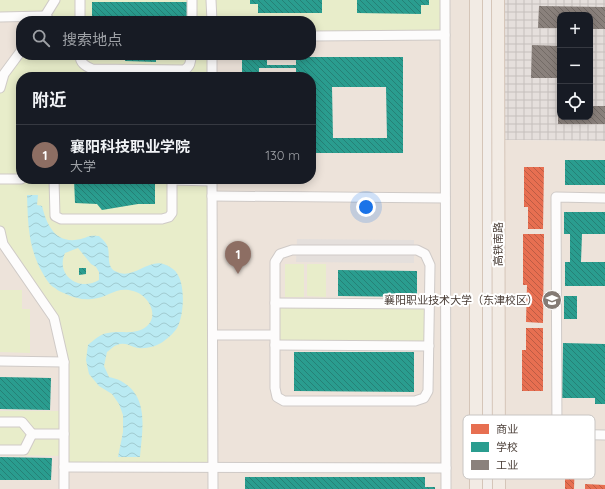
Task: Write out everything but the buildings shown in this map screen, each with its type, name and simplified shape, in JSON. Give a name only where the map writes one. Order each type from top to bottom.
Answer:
[{"type":"main road","name":"高铁南路","points":[[476,0],[476,415]]},
{"type":"main road","name":"高铁南路","points":[[498,0],[498,415]]},
{"type":"main road","name":"高铁南路","points":[[499,479],[499,489]]},
{"type":"street","points":[[47,16],[55,0]]},
{"type":"street","points":[[80,0],[80,16]]},
{"type":"street","points":[[192,0],[192,16]]},
{"type":"street","points":[[211,0],[212,16]]},
{"type":"street","points":[[445,0],[446,489]]},
{"type":"street","points":[[0,17],[16,18]]},
{"type":"street","points":[[316,36],[445,35]]},
{"type":"street","points":[[0,88],[4,74],[16,57]]},
{"type":"street","points":[[81,60],[84,65],[92,69],[179,70],[188,68],[192,60]]},
{"type":"street","points":[[212,60],[212,72]]},
{"type":"street","points":[[0,179],[16,179]]},
{"type":"street","points":[[54,184],[55,216],[61,219],[162,219],[169,217],[172,213],[172,184]]},
{"type":"street","points":[[212,184],[213,489]]},
{"type":"street","points":[[212,196],[445,198]]},
{"type":"street","points":[[557,415],[556,197],[605,198]]},
{"type":"street","points":[[0,231],[2,244],[54,318],[64,362],[64,489]]},
{"type":"street","points":[[292,250],[417,250],[425,254],[430,265],[430,304],[428,391],[424,398],[415,401],[284,401],[277,397],[275,388],[275,303],[275,262],[280,254],[292,250]]},
{"type":"street","points":[[275,303],[430,304]]},
{"type":"street","points":[[213,335],[275,335]]},
{"type":"street","points":[[275,345],[429,346]]},
{"type":"street","points":[[0,361],[64,362]]},
{"type":"street","points":[[0,422],[22,422],[32,434]]},
{"type":"street","points":[[32,434],[64,434]]},
{"type":"street","points":[[0,450],[24,450],[32,434]]},
{"type":"street","points":[[595,435],[605,435]]},
{"type":"street","points":[[64,467],[446,468]]},
{"type":"shaded area","points":[[0,0],[476,0],[476,415],[463,415],[463,479],[476,479],[476,489],[0,489]]},
{"type":"shaded area","points":[[498,0],[605,0],[605,141],[498,140]]},
{"type":"shaded area","name":"襄阳职业技术大学（东津校区）","points":[[498,140],[605,141],[605,489],[499,489],[499,479],[595,479],[595,415],[499,415]]},
{"type":"shaded area","points":[[297,239],[414,240],[414,263],[296,262]]},
{"type":"green space","points":[[0,0],[445,0],[445,35],[316,36],[316,16],[16,16],[16,19],[0,17]]},
{"type":"green space","points":[[18,60],[212,60],[212,72],[16,72],[16,184],[212,184],[213,468],[64,467],[64,456],[0,455],[0,411],[64,411],[64,362],[54,319],[0,231],[0,88]]},
{"type":"green space","points":[[285,264],[304,264],[304,297],[285,297]]},
{"type":"green space","points":[[307,264],[326,264],[326,297],[307,296]]},
{"type":"green space","points":[[0,290],[22,290],[22,309],[30,309],[30,353],[0,352]]},
{"type":"green space","points":[[275,303],[430,304],[429,346],[275,345]]},
{"type":"water","points":[[27,195],[38,195],[37,205],[42,206],[50,227],[59,236],[72,240],[99,236],[104,241],[109,251],[109,262],[111,268],[117,272],[123,274],[129,273],[160,263],[172,268],[179,277],[183,292],[183,300],[179,323],[172,334],[161,343],[152,347],[137,348],[126,344],[119,344],[107,352],[104,366],[109,377],[120,380],[130,388],[140,405],[143,425],[140,457],[118,457],[123,432],[123,415],[119,404],[112,394],[99,386],[89,374],[86,360],[88,345],[100,336],[113,332],[138,331],[147,326],[151,321],[152,316],[150,305],[143,296],[133,291],[122,290],[103,297],[85,299],[69,295],[53,287],[47,281],[37,263],[31,244],[28,225]],"holes":[[[78,248],[91,264],[96,267],[99,272],[99,280],[92,283],[77,283],[71,280],[63,269],[65,253]]]},
{"type":"place","name":"襄阳科技职业学院","points":[[238,274]]},
{"type":"place","name":"襄阳职业技术大学（东津校区）","points":[[552,300]]}]
